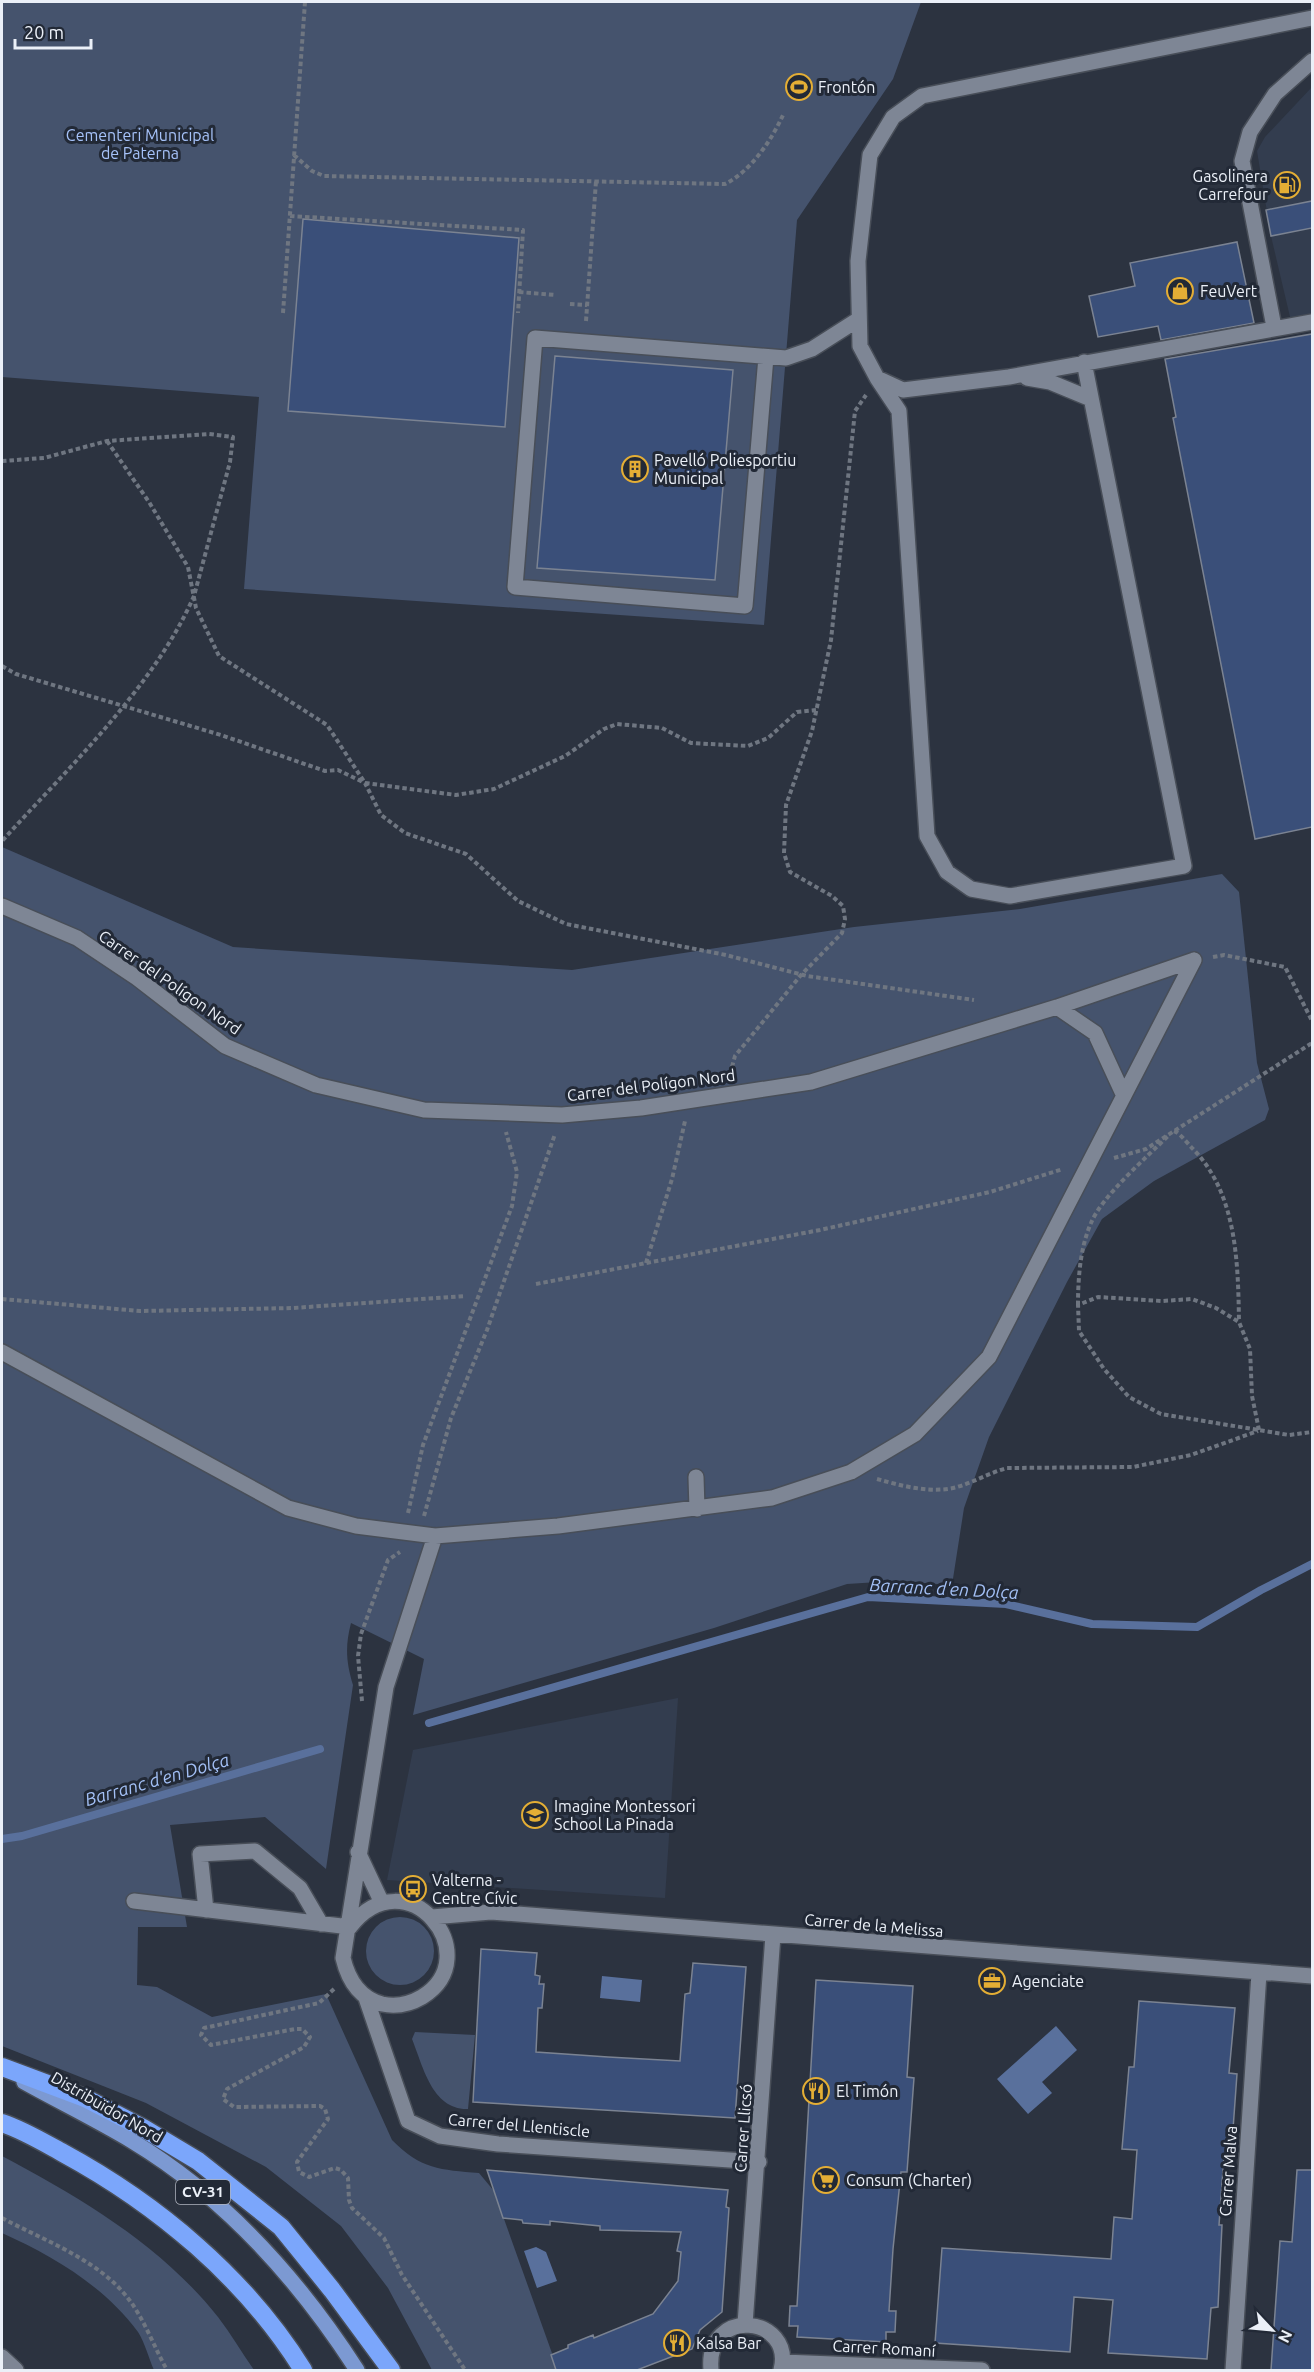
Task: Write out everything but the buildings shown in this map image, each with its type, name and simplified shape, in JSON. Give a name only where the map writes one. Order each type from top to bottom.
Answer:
[{"type":"highway","points":[[2,2068],[85,2098],[143,2128],[198,2161],[281,2228],[391,2370]]},
{"type":"highway","name":"CV-31","points":[[2,2123],[20,2129],[88,2167],[153,2210],[212,2260],[266,2317],[303,2370]]},
{"type":"main road","name":"Distribuïdor Nord","points":[[2,2068],[134,2142],[201,2190],[273,2258],[322,2316],[357,2370]]},
{"type":"street","points":[[1084,362],[1184,866],[1010,896],[972,889],[947,872],[936,856],[927,836],[899,411],[877,378],[860,346],[858,261],[870,155],[893,117],[922,96],[1312,18]]},
{"type":"street","points":[[1274,327],[1242,161],[1250,132],[1275,94],[1312,61]]},
{"type":"street","points":[[766,357],[745,606],[515,587],[535,338],[786,358],[812,349],[859,319]]},
{"type":"street","points":[[877,378],[903,390],[1009,377],[1274,327],[1312,322]]},
{"type":"street","points":[[1009,377],[1050,381],[1091,399]]},
{"type":"street","name":"Carrer del Polígon Nord","points":[[2,906],[77,938],[137,978],[225,1046],[316,1085],[424,1110],[562,1115],[690,1100],[811,1082],[1057,1006],[1194,960]]},
{"type":"street","points":[[2,1352],[288,1508],[356,1527],[435,1536],[558,1526],[697,1509],[772,1497],[851,1472],[915,1434],[989,1357],[1194,960]]},
{"type":"street","points":[[1057,1006],[1095,1033],[1124,1096]]},
{"type":"street","points":[[696,1477],[697,1509]]},
{"type":"street","points":[[350,1927],[358,1852],[386,1687],[435,1536]]},
{"type":"street","points":[[206,1910],[201,1854],[255,1851],[300,1888],[321,1924]]},
{"type":"street","points":[[358,1852],[382,1903]]},
{"type":"street","points":[[134,1901],[350,1927]]},
{"type":"street","points":[[382,1903],[409,1903],[432,1917],[442,1931],[447,1947],[446,1964],[435,1986],[415,2001],[399,2006],[382,2004],[366,1998],[346,1973],[343,1958],[344,1942],[350,1927],[358,1916],[382,1903]]},
{"type":"street","name":"Carrer de la Melissa","points":[[432,1917],[491,1912],[1312,1976]]},
{"type":"street","name":"Carrer Llicsó","points":[[745,2324],[759,2162],[773,1935]]},
{"type":"street","name":"Carrer Malva","points":[[1233,2370],[1259,1973]]},
{"type":"street","name":"Carrer del Llentiscle","points":[[366,1998],[408,2121],[440,2136],[498,2144],[759,2162]]},
{"type":"street","points":[[710,2370],[712,2348],[725,2331],[745,2324],[765,2328],[778,2342],[782,2366]]},
{"type":"street","points":[[2,2357],[16,2370]]},
{"type":"street","name":"Carrer Romaní","points":[[782,2366],[982,2370]]},
{"type":"path","points":[[283,313],[305,2]]},
{"type":"path","points":[[294,156],[312,171],[324,176],[725,184],[739,177],[756,157],[783,115]]},
{"type":"path","points":[[586,321],[596,181]]},
{"type":"path","points":[[290,216],[523,230],[518,314]]},
{"type":"path","points":[[519,292],[555,295]]},
{"type":"path","points":[[570,304],[587,305]]},
{"type":"path","points":[[725,1095],[735,1056],[801,975],[842,933],[845,919],[843,906],[832,896],[790,872],[784,852],[786,805],[816,710],[831,640],[855,411],[877,378]]},
{"type":"path","points":[[2,461],[44,458],[107,441],[209,434],[232,437],[230,462],[194,596],[162,656],[122,706],[2,841]]},
{"type":"path","points":[[107,441],[149,502],[188,567],[196,608],[219,656],[327,725],[364,783],[381,815],[405,833],[466,854],[518,901],[566,924],[726,955],[801,975],[974,1000]]},
{"type":"path","points":[[2,666],[16,674],[221,735],[325,771],[338,770],[364,783],[456,795],[494,789],[565,756],[604,729],[617,724],[662,728],[691,742],[748,746],[768,738],[797,712],[816,710]]},
{"type":"path","points":[[1194,960],[1224,955],[1286,967],[1312,1021]]},
{"type":"path","points":[[536,1284],[820,1230],[990,1192],[1055,1170],[1088,1166],[1146,1149],[1312,1043]]},
{"type":"path","points":[[646,1263],[672,1179],[690,1100]]},
{"type":"path","points":[[412,1533],[423,1445],[512,1206],[518,1172],[510,1140],[496,1113]]},
{"type":"path","points":[[412,1533],[451,1418],[487,1330],[562,1115]]},
{"type":"path","points":[[1175,1130],[1121,1183],[1091,1222],[1078,1274],[1079,1331],[1104,1369],[1129,1397],[1161,1414],[1289,1435],[1312,1432]]},
{"type":"path","points":[[1175,1130],[1208,1164],[1226,1205],[1235,1239],[1239,1322],[1250,1350],[1252,1396],[1259,1430]]},
{"type":"path","points":[[2,1299],[140,1311],[293,1308],[465,1296]]},
{"type":"path","points":[[1078,1305],[1098,1297],[1162,1301],[1192,1299],[1216,1308],[1239,1322]]},
{"type":"path","points":[[851,1472],[903,1486],[942,1489],[958,1486],[1007,1468],[1133,1467],[1191,1455],[1259,1430]]},
{"type":"path","points":[[334,1989],[319,2002],[204,2028],[201,2035],[211,2045],[295,2029],[302,2029],[310,2037],[304,2048],[227,2089],[224,2099],[234,2107],[320,2106],[325,2109],[328,2119],[297,2162],[299,2172],[309,2177],[335,2169],[345,2173],[348,2178],[349,2200],[352,2208],[384,2238],[402,2275],[465,2370]]},
{"type":"path","points":[[2,2218],[96,2269],[114,2284],[128,2298],[167,2370]]},
{"type":"shaded area","name":"Gasolinera Carrefour","points":[[1312,87],[1312,317],[1291,321],[1271,236],[1257,151],[1265,137]]},
{"type":"shaded area","name":"Imagine Montessori School La Pinada","points":[[678,1698],[665,1898],[387,1880],[413,1750]]},
{"type":"shaded area","points":[[602,1976],[642,1980],[640,2002],[600,1998]]},
{"type":"shaded area","points":[[1056,2026],[1077,2050],[1042,2082],[1052,2093],[1028,2114],[997,2079]]},
{"type":"shaded area","points":[[536,2247],[546,2252],[557,2281],[537,2288],[524,2251]]},
{"type":"green space","name":"Cementeri Municipal de Paterna","points":[[2,2],[921,2],[893,79],[797,220],[764,625],[244,589],[259,397],[2,377]]},
{"type":"green space","points":[[2,847],[233,947],[572,970],[854,927],[1020,909],[1222,874],[1239,892],[1257,1063],[1269,1109],[1265,1120],[1154,1181],[1102,1219],[1067,1282],[989,1437],[964,1508],[952,1585],[894,1581],[847,1584],[714,1628],[413,1715],[424,1659],[351,1623],[347,1654],[353,1685],[326,1869],[265,1817],[170,1825],[187,1927],[138,1927],[137,1985],[157,1987],[212,2017],[326,1994],[392,2140],[412,2157],[432,2166],[453,2171],[479,2173],[494,2191],[558,2370],[432,2370],[388,2288],[341,2226],[266,2167],[146,2103],[2,2046]]},
{"type":"green space","points":[[400,1917],[413,1919],[424,1927],[432,1938],[434,1951],[432,1964],[424,1975],[413,1983],[400,1985],[387,1983],[376,1975],[368,1964],[366,1951],[368,1938],[376,1927],[387,1919]]},
{"type":"green space","points":[[415,2032],[475,2035],[468,2109],[456,2107],[437,2094],[425,2073],[412,2039]]},
{"type":"green space","points":[[2,2156],[90,2206],[145,2245],[171,2267],[218,2317],[254,2370],[154,2370],[138,2332],[110,2300],[58,2262],[2,2233]]},
{"type":"waterway","name":"Barranc d'en Dolça","points":[[429,1723],[868,1597],[1006,1604],[1092,1624],[1197,1627],[1312,1564]]},
{"type":"waterway","name":"Barranc d'en Dolça","points":[[2,1839],[22,1836],[320,1749]]},
{"type":"place","name":"Frontón","points":[[799,87]]},
{"type":"place","name":"Gasolinera Carrefour","points":[[1287,185]]},
{"type":"place","name":"FeuVert","points":[[1180,291]]},
{"type":"place","name":"Pavelló Poliesportiu Municipal","points":[[635,469]]},
{"type":"place","name":"Imagine Montessori School La Pinada","points":[[535,1815]]},
{"type":"place","name":"Valterna - Centre Cívic","points":[[413,1889]]},
{"type":"place","name":"Agenciate","points":[[992,1981]]},
{"type":"place","name":"El Timón","points":[[816,2091]]},
{"type":"place","name":"Consum (Charter)","points":[[826,2180]]},
{"type":"place","name":"Kalsa Bar","points":[[677,2343]]}]
